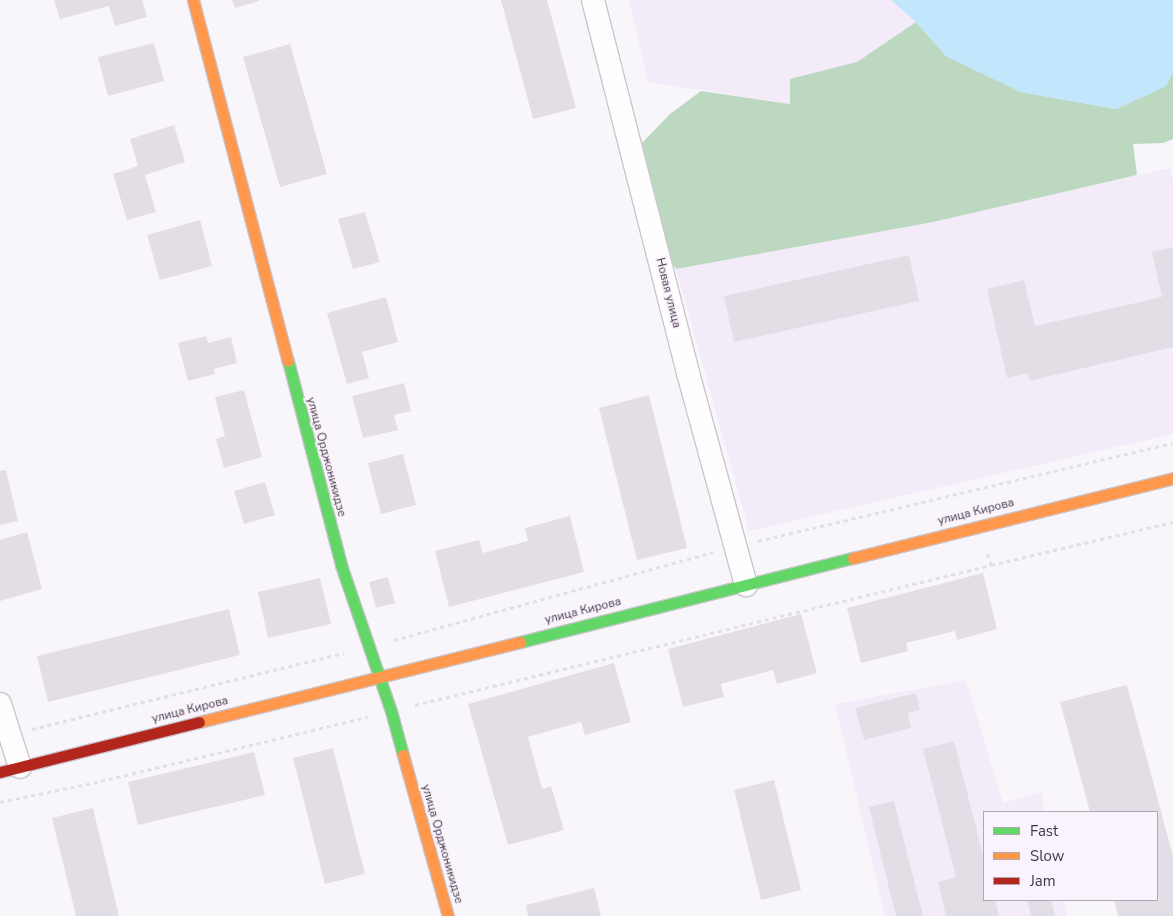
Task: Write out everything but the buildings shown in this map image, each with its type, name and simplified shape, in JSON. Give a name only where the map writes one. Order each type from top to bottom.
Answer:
[{"type":"street","name":"улица Орджоникидзе","points":[[193,0],[338,556],[391,711],[448,916]]},
{"type":"street","name":"Новая улица","points":[[593,0],[746,585]]},
{"type":"street","name":"улица Кирова","points":[[10,770],[1173,478]]},
{"type":"street","points":[[0,704],[10,735],[10,770]]},
{"type":"path","points":[[10,735],[368,647],[735,546],[1173,443]]},
{"type":"path","points":[[0,802],[100,781],[1173,522]]},
{"type":"path","points":[[988,555],[990,565]]},
{"type":"shaded area","points":[[629,0],[1173,0],[1173,139],[1163,143],[1059,145],[648,82]]},
{"type":"shaded area","points":[[1170,168],[1173,181],[1173,434],[749,531],[676,269],[933,222]]},
{"type":"shaded area","points":[[966,680],[1003,803],[1041,792],[1045,811],[983,811],[983,901],[1064,901],[1067,916],[885,916],[835,704]]},
{"type":"green space","points":[[916,22],[946,56],[1021,92],[1116,109],[1166,86],[1173,72],[1173,139],[1163,143],[1133,144],[1137,175],[933,222],[676,269],[661,246],[639,146],[670,114],[701,91],[790,104],[790,79],[857,62]]},
{"type":"water","points":[[891,0],[1173,0],[1173,72],[1166,86],[1116,109],[1021,92],[946,56],[916,22]]},
{"type":"traffic: fast","points":[[288,361],[341,565],[391,711],[403,755]]},
{"type":"traffic: fast","points":[[520,642],[853,558]]},
{"type":"traffic: slow","points":[[193,0],[288,361]]},
{"type":"traffic: slow","points":[[853,558],[1173,478]]},
{"type":"traffic: slow","points":[[199,722],[520,642]]},
{"type":"traffic: slow","points":[[403,755],[448,916]]},
{"type":"traffic: jam","points":[[0,772],[199,722]]}]
